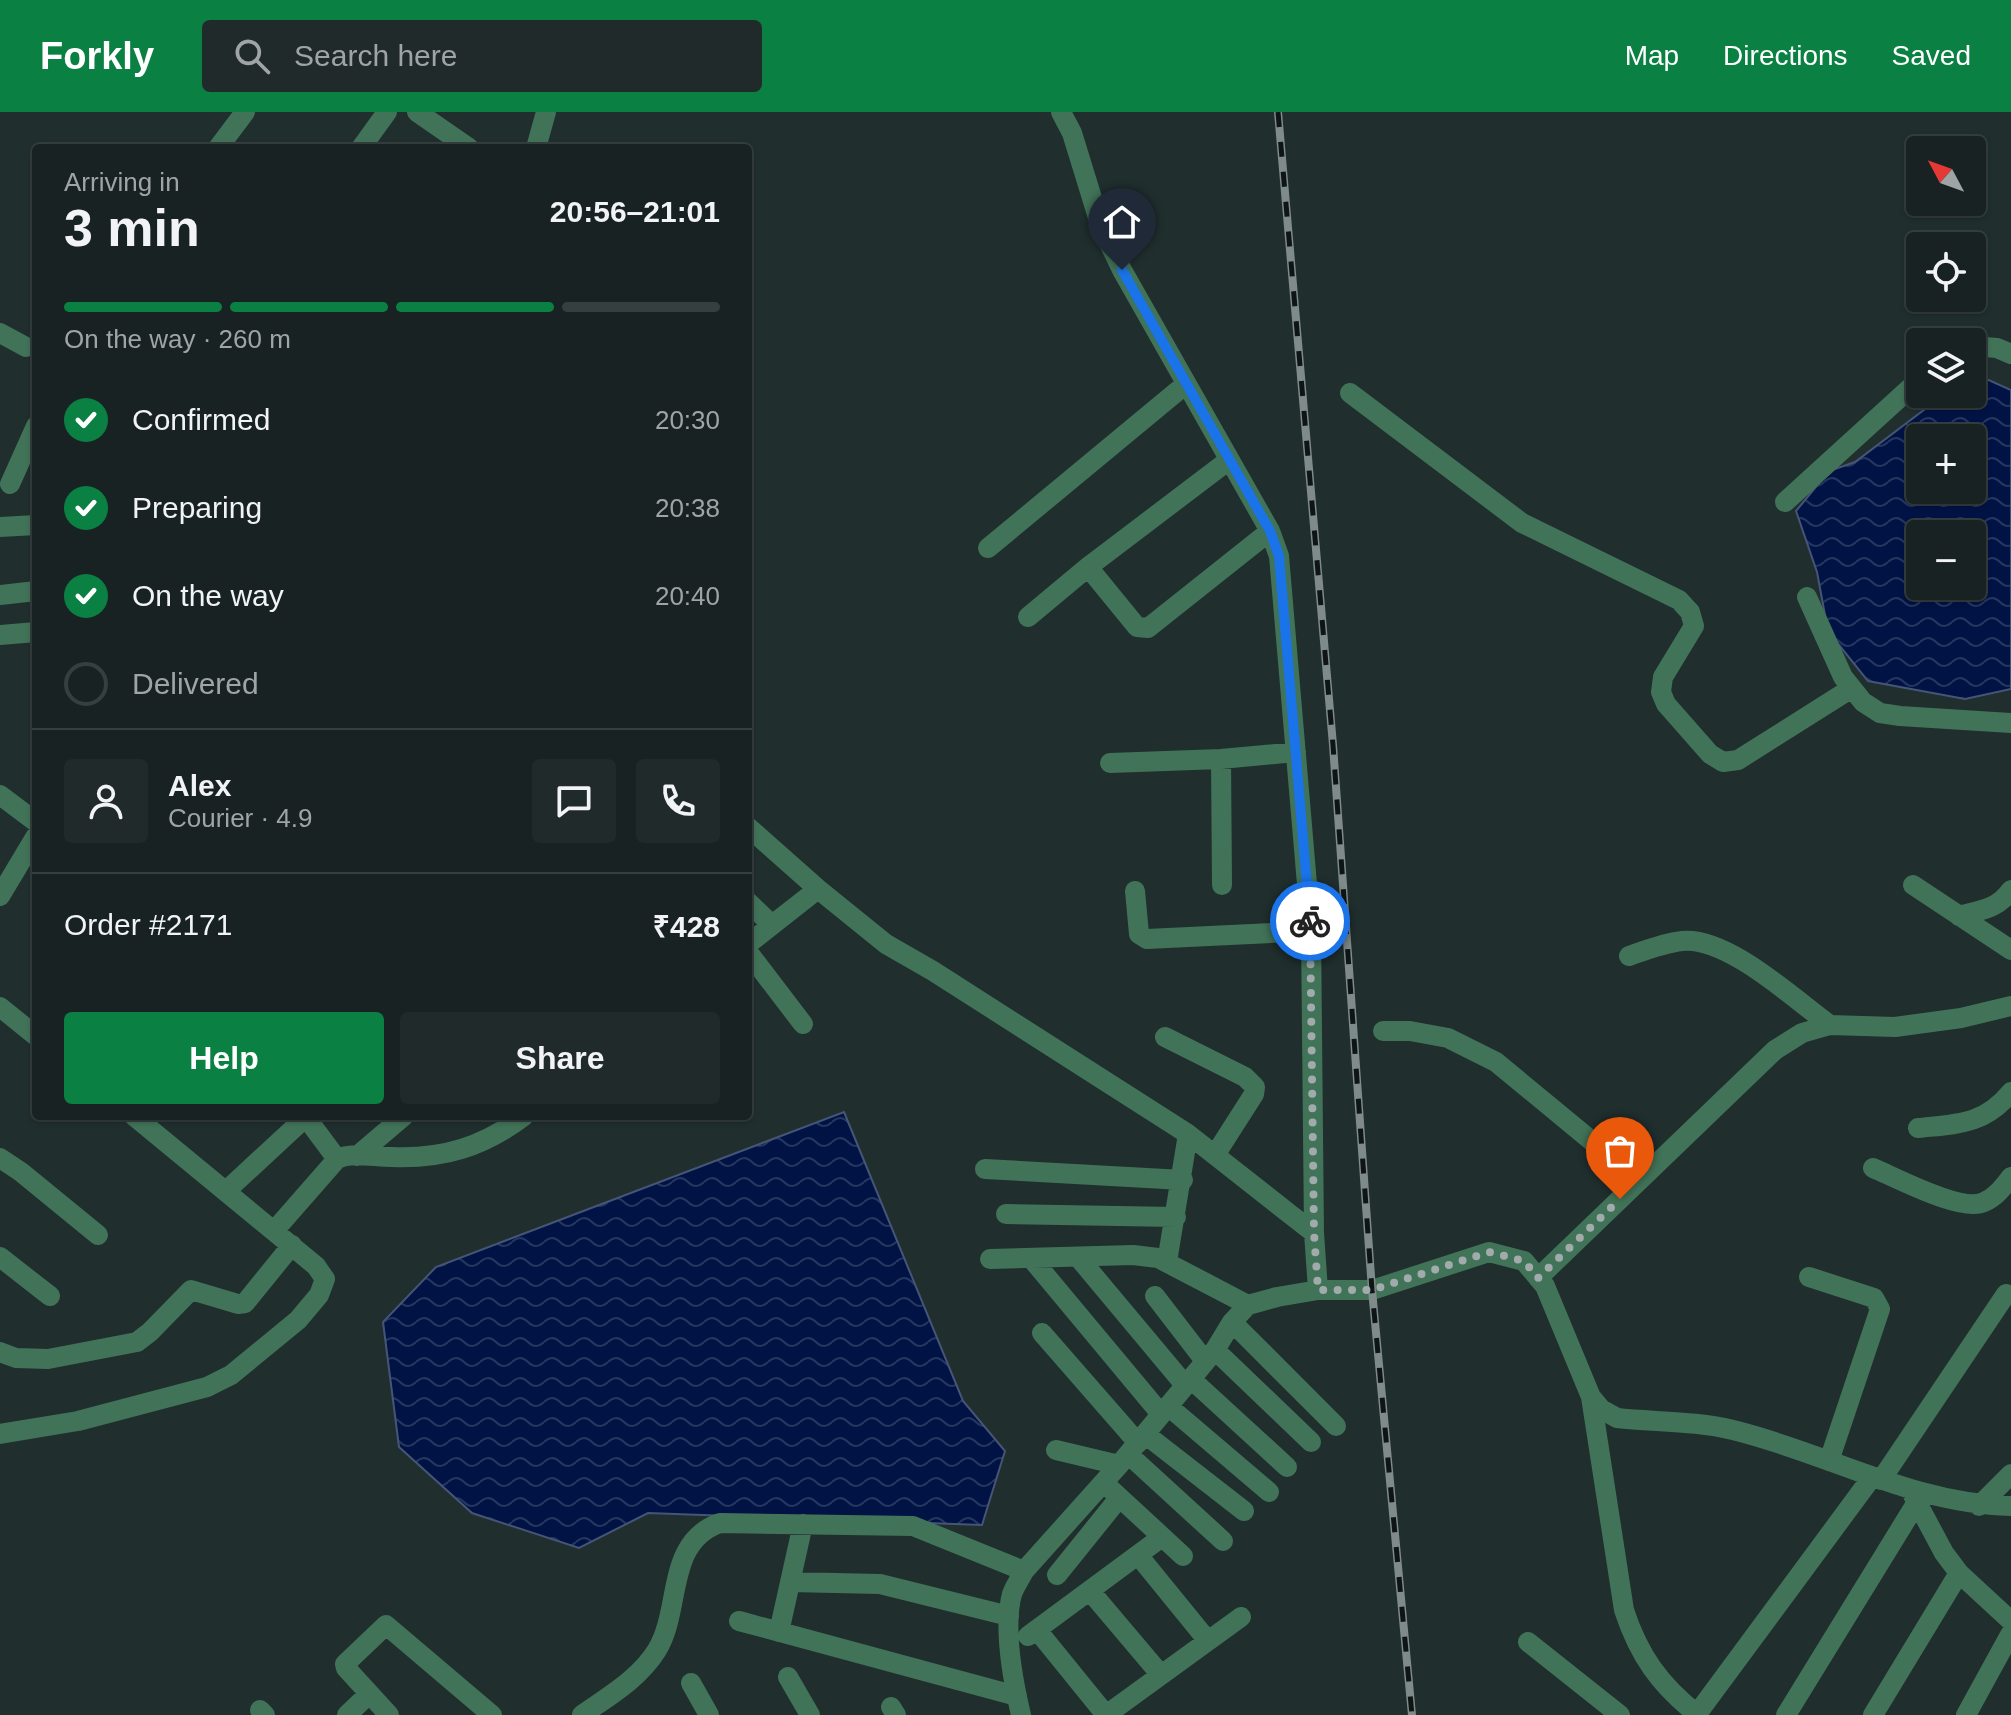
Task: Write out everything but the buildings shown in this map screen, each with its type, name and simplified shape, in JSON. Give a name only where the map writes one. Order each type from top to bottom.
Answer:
[{"type":"street","points":[[221,144],[245,112]]},
{"type":"street","points":[[364,144],[387,112]]},
{"type":"street","points":[[417,112],[463,144]]},
{"type":"street","points":[[537,144],[546,112]]},
{"type":"street","points":[[1061,112],[1072,133],[1100,224],[1122,270],[1270,531],[1279,556],[1311,931],[1314,1233],[1318,1290]]},
{"type":"street","points":[[0,333],[26,347]]},
{"type":"street","points":[[1986,347],[2011,354]]},
{"type":"street","points":[[988,548],[1186,384]]},
{"type":"street","points":[[1785,502],[1906,392]]},
{"type":"street","points":[[1350,393],[1522,523],[1679,600],[1690,612],[1694,626],[1663,677],[1661,692],[1666,704],[1710,754],[1723,762],[1738,760],[1852,688]]},
{"type":"street","points":[[10,484],[32,435]]},
{"type":"street","points":[[1028,617],[1088,567],[1229,460]]},
{"type":"street","points":[[0,527],[32,525]]},
{"type":"street","points":[[1088,567],[1137,627],[1148,628],[1270,531]]},
{"type":"street","points":[[0,595],[32,591]]},
{"type":"street","points":[[1807,597],[1843,677],[1863,702],[1880,713],[2011,723]]},
{"type":"street","points":[[0,635],[32,632]]},
{"type":"street","points":[[1110,763],[1221,759],[1296,752]]},
{"type":"street","points":[[1221,759],[1222,885]]},
{"type":"street","points":[[0,795],[32,819]]},
{"type":"street","points":[[752,831],[818,889],[899,953],[933,971],[1188,1134],[1314,1233]]},
{"type":"street","points":[[0,896],[32,843]]},
{"type":"street","points":[[1913,885],[2011,950]]},
{"type":"street","points":[[752,941],[818,889]]},
{"type":"street","points":[[1959,916],[1994,907],[2011,890]]},
{"type":"street","points":[[1135,891],[1139,934],[1147,939],[1311,931]]},
{"type":"street","points":[[752,906],[772,925]]},
{"type":"street","points":[[1629,956],[1684,941],[1711,944],[1732,953],[1830,1025]]},
{"type":"street","points":[[752,957],[803,1024]]},
{"type":"street","points":[[0,1007],[32,1029]]},
{"type":"street","points":[[1538,1278],[1775,1050],[1802,1033],[1830,1025],[1895,1027],[2009,1011]]},
{"type":"street","points":[[1383,1031],[1410,1031],[1448,1038],[1496,1062],[1639,1180]]},
{"type":"street","points":[[1165,1037],[1245,1077],[1255,1087],[1254,1094],[1215,1155]]},
{"type":"street","points":[[1918,1128],[1969,1123],[2000,1105],[2011,1092]]},
{"type":"street","points":[[226,1191],[302,1120]]},
{"type":"street","points":[[310,1120],[347,1157],[414,1158],[447,1155],[489,1139],[518,1120]]},
{"type":"street","points":[[274,1231],[347,1157],[398,1120]]},
{"type":"street","points":[[0,1434],[92,1417],[207,1387],[231,1375],[298,1320],[319,1295],[325,1279],[316,1266],[226,1191],[157,1123]]},
{"type":"street","points":[[1167,1262],[1183,1180],[1188,1134]]},
{"type":"street","points":[[0,1158],[98,1235]]},
{"type":"street","points":[[1873,1168],[1964,1206],[1984,1203],[2002,1189],[2011,1177]]},
{"type":"street","points":[[985,1169],[1183,1180]]},
{"type":"street","points":[[1006,1214],[1176,1217]]},
{"type":"street","points":[[0,1352],[16,1358],[48,1359],[137,1342],[191,1290],[238,1304],[245,1303],[292,1245]]},
{"type":"street","points":[[739,1621],[1019,1706],[1009,1616],[1013,1592],[1024,1571],[1133,1449],[1248,1305],[1318,1290],[1372,1290],[1489,1252],[1524,1261],[1545,1286],[1591,1397],[1624,1610],[1634,1641],[1651,1669],[1690,1712],[1876,1478],[2006,1294]]},
{"type":"street","points":[[990,1259],[1133,1255],[1158,1258],[1248,1305]]},
{"type":"street","points":[[0,1257],[50,1296]]},
{"type":"street","points":[[1078,1257],[1188,1382],[1287,1467]]},
{"type":"street","points":[[1031,1258],[1165,1410],[1269,1492]]},
{"type":"street","points":[[1809,1277],[1874,1298],[1880,1309],[1829,1461]]},
{"type":"street","points":[[1155,1296],[1210,1356],[1311,1442]]},
{"type":"street","points":[[1232,1322],[1336,1426]]},
{"type":"street","points":[[1042,1333],[1133,1449],[1223,1541]]},
{"type":"street","points":[[1591,1397],[1601,1409],[1617,1418],[1732,1430],[1876,1478],[1914,1496],[1979,1506],[2011,1506]]},
{"type":"street","points":[[1056,1450],[1133,1449],[1244,1511]]},
{"type":"street","points":[[1979,1506],[2011,1474]]},
{"type":"street","points":[[1104,1483],[1183,1556]]},
{"type":"street","points":[[1914,1496],[1944,1553],[1959,1573],[2011,1621]]},
{"type":"street","points":[[1786,1715],[1914,1496]]},
{"type":"street","points":[[1057,1575],[1119,1498]]},
{"type":"street","points":[[582,1715],[643,1671],[659,1647],[672,1615],[678,1569],[686,1551],[707,1528],[720,1523],[913,1526],[1024,1571]]},
{"type":"street","points":[[779,1632],[803,1524]]},
{"type":"street","points":[[1011,1646],[1162,1537]]},
{"type":"street","points":[[1138,1555],[1208,1641]]},
{"type":"street","points":[[1873,1715],[1959,1573]]},
{"type":"street","points":[[790,1582],[880,1584],[1009,1616]]},
{"type":"street","points":[[1090,1591],[1161,1675]]},
{"type":"street","points":[[1037,1630],[1106,1715],[1241,1617]]},
{"type":"street","points":[[389,1715],[345,1664],[386,1625],[492,1715]]},
{"type":"street","points":[[1966,1715],[2011,1633]]},
{"type":"street","points":[[1528,1642],[1620,1715]]},
{"type":"street","points":[[788,1677],[810,1715]]},
{"type":"street","points":[[691,1683],[709,1715]]},
{"type":"street","points":[[347,1715],[369,1694]]},
{"type":"water","points":[[1986,379],[2011,390],[2011,689],[1965,699],[1868,681],[1828,631],[1817,572],[1796,511],[1829,471],[1855,462],[1926,408],[1986,408]]},
{"type":"water","points":[[844,1112],[963,1401],[1005,1451],[982,1525],[648,1513],[579,1548],[472,1513],[399,1447],[383,1322],[436,1267]]},
{"type":"railway","points":[[1278,112],[1333,745],[1372,1290],[1412,1715]]},
{"type":"way so far","points":[[1310,921],[1314,1233],[1318,1290],[1372,1290],[1489,1252],[1524,1261],[1538,1278],[1620,1199]]},
{"type":"route","points":[[1122,270],[1276,543],[1288,641],[1310,921]]}]
